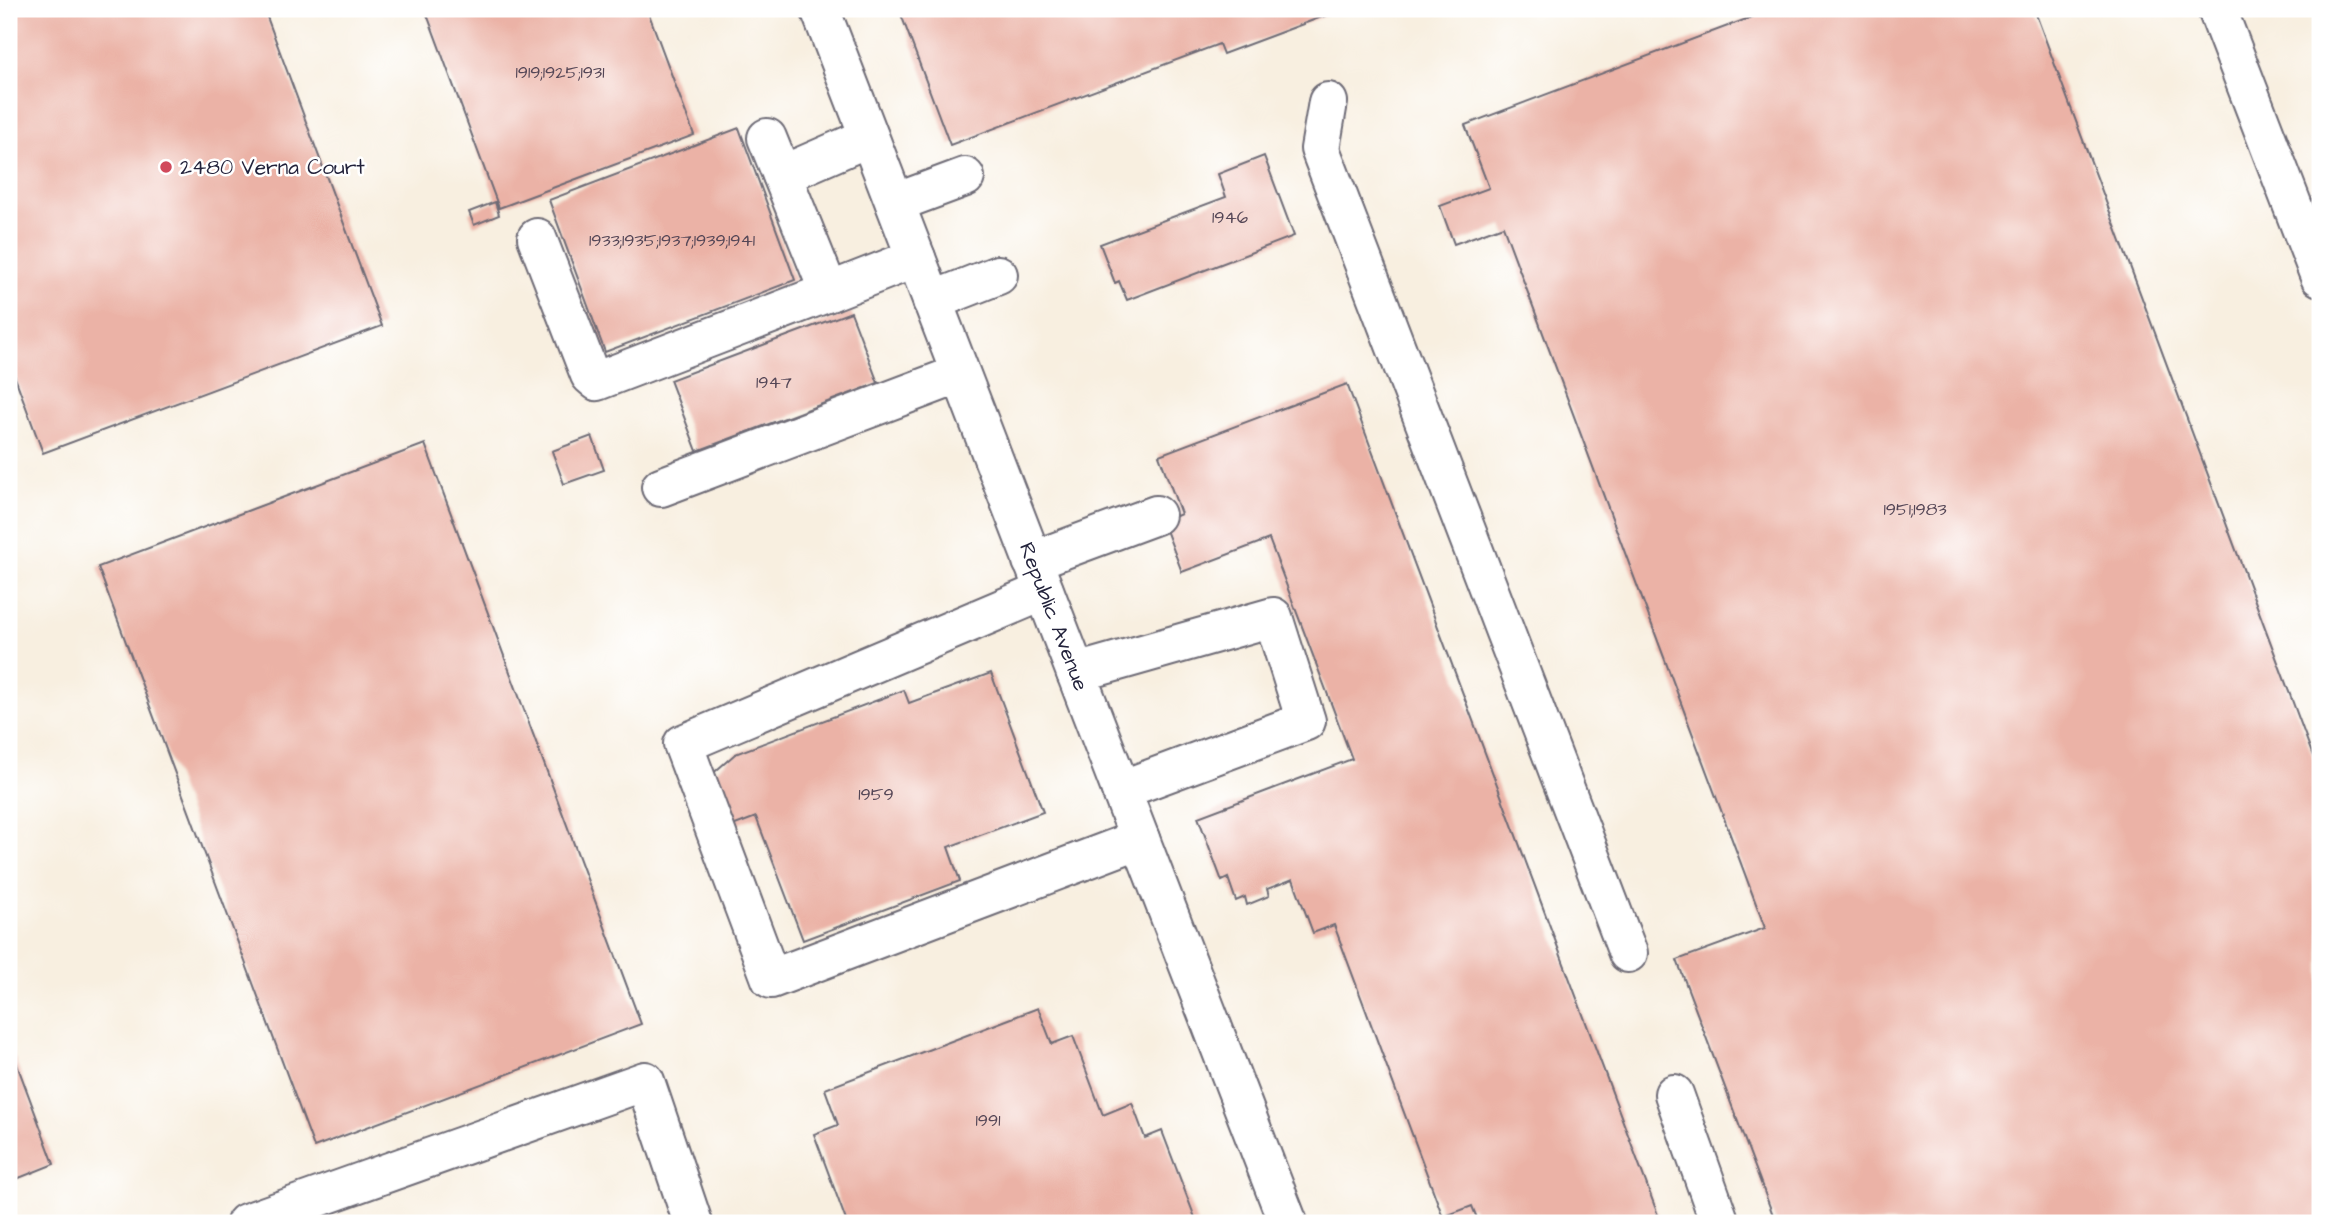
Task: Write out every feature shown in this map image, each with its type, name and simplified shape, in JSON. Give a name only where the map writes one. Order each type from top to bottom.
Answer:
[{"type":"street","name":"Republic Avenue","points":[[820,9],[1288,1223]]},
{"type":"street","points":[[2217,9],[2320,277]]},
{"type":"street","points":[[1328,102],[1320,149],[1628,953]]},
{"type":"street","points":[[782,175],[869,137]]},
{"type":"street","points":[[767,138],[829,292]]},
{"type":"street","points":[[895,203],[965,177]]},
{"type":"street","points":[[537,238],[590,375],[597,381],[916,258]]},
{"type":"street","points":[[932,301],[998,275]]},
{"type":"street","points":[[661,487],[960,374]]},
{"type":"street","points":[[1140,839],[771,979],[684,744],[1038,576],[1156,514]]},
{"type":"street","points":[[1076,673],[1273,617],[1306,721],[1121,790]]},
{"type":"street","points":[[246,1223],[645,1081],[693,1223]]},
{"type":"street","points":[[1674,1094],[1720,1223]]},
{"type":"building","name":"2480 Verna Court","points":[[9,9],[264,9],[382,326],[43,453],[9,361]]},
{"type":"building","points":[[425,9],[647,9],[694,135],[499,208]]},
{"type":"building","points":[[899,9],[1343,9],[1223,54],[1219,44],[950,145]]},
{"type":"building","points":[[1773,9],[2034,9],[2320,775],[2320,1223],[1776,1223],[1677,960],[1765,928],[1503,226],[1454,244],[1440,206],[1489,188],[1465,125]]},
{"type":"building","points":[[739,128],[795,280],[605,352],[549,200]]},
{"type":"building","points":[[1264,156],[1294,236],[1127,300],[1119,281],[1115,283],[1100,244],[1226,197],[1218,174]]},
{"type":"building","points":[[495,202],[499,215],[474,225],[469,212]]},
{"type":"building","points":[[851,312],[878,383],[697,451],[670,380]]},
{"type":"building","points":[[1347,384],[1661,1223],[1479,1223],[1472,1206],[1443,1217],[1334,925],[1313,933],[1293,879],[1267,889],[1269,896],[1247,905],[1245,897],[1236,901],[1228,878],[1222,881],[1198,817],[1352,759],[1269,539],[1182,572],[1163,522],[1181,514],[1159,455]]},
{"type":"building","points":[[592,436],[604,470],[564,484],[552,451]]},
{"type":"building","points":[[425,444],[641,1024],[314,1147],[98,567]]},
{"type":"building","points":[[991,673],[1043,812],[948,847],[960,881],[803,940],[756,817],[730,827],[710,776],[735,754],[904,690],[909,703]]},
{"type":"building","points":[[1038,1008],[1052,1044],[1073,1036],[1103,1115],[1132,1103],[1145,1138],[1162,1131],[1197,1223],[847,1223],[814,1134],[838,1125],[825,1089]]},
{"type":"building","points":[[9,1043],[54,1164],[9,1182]]},
{"type":"place","name":"2480 Verna Court","points":[[166,167]]}]
